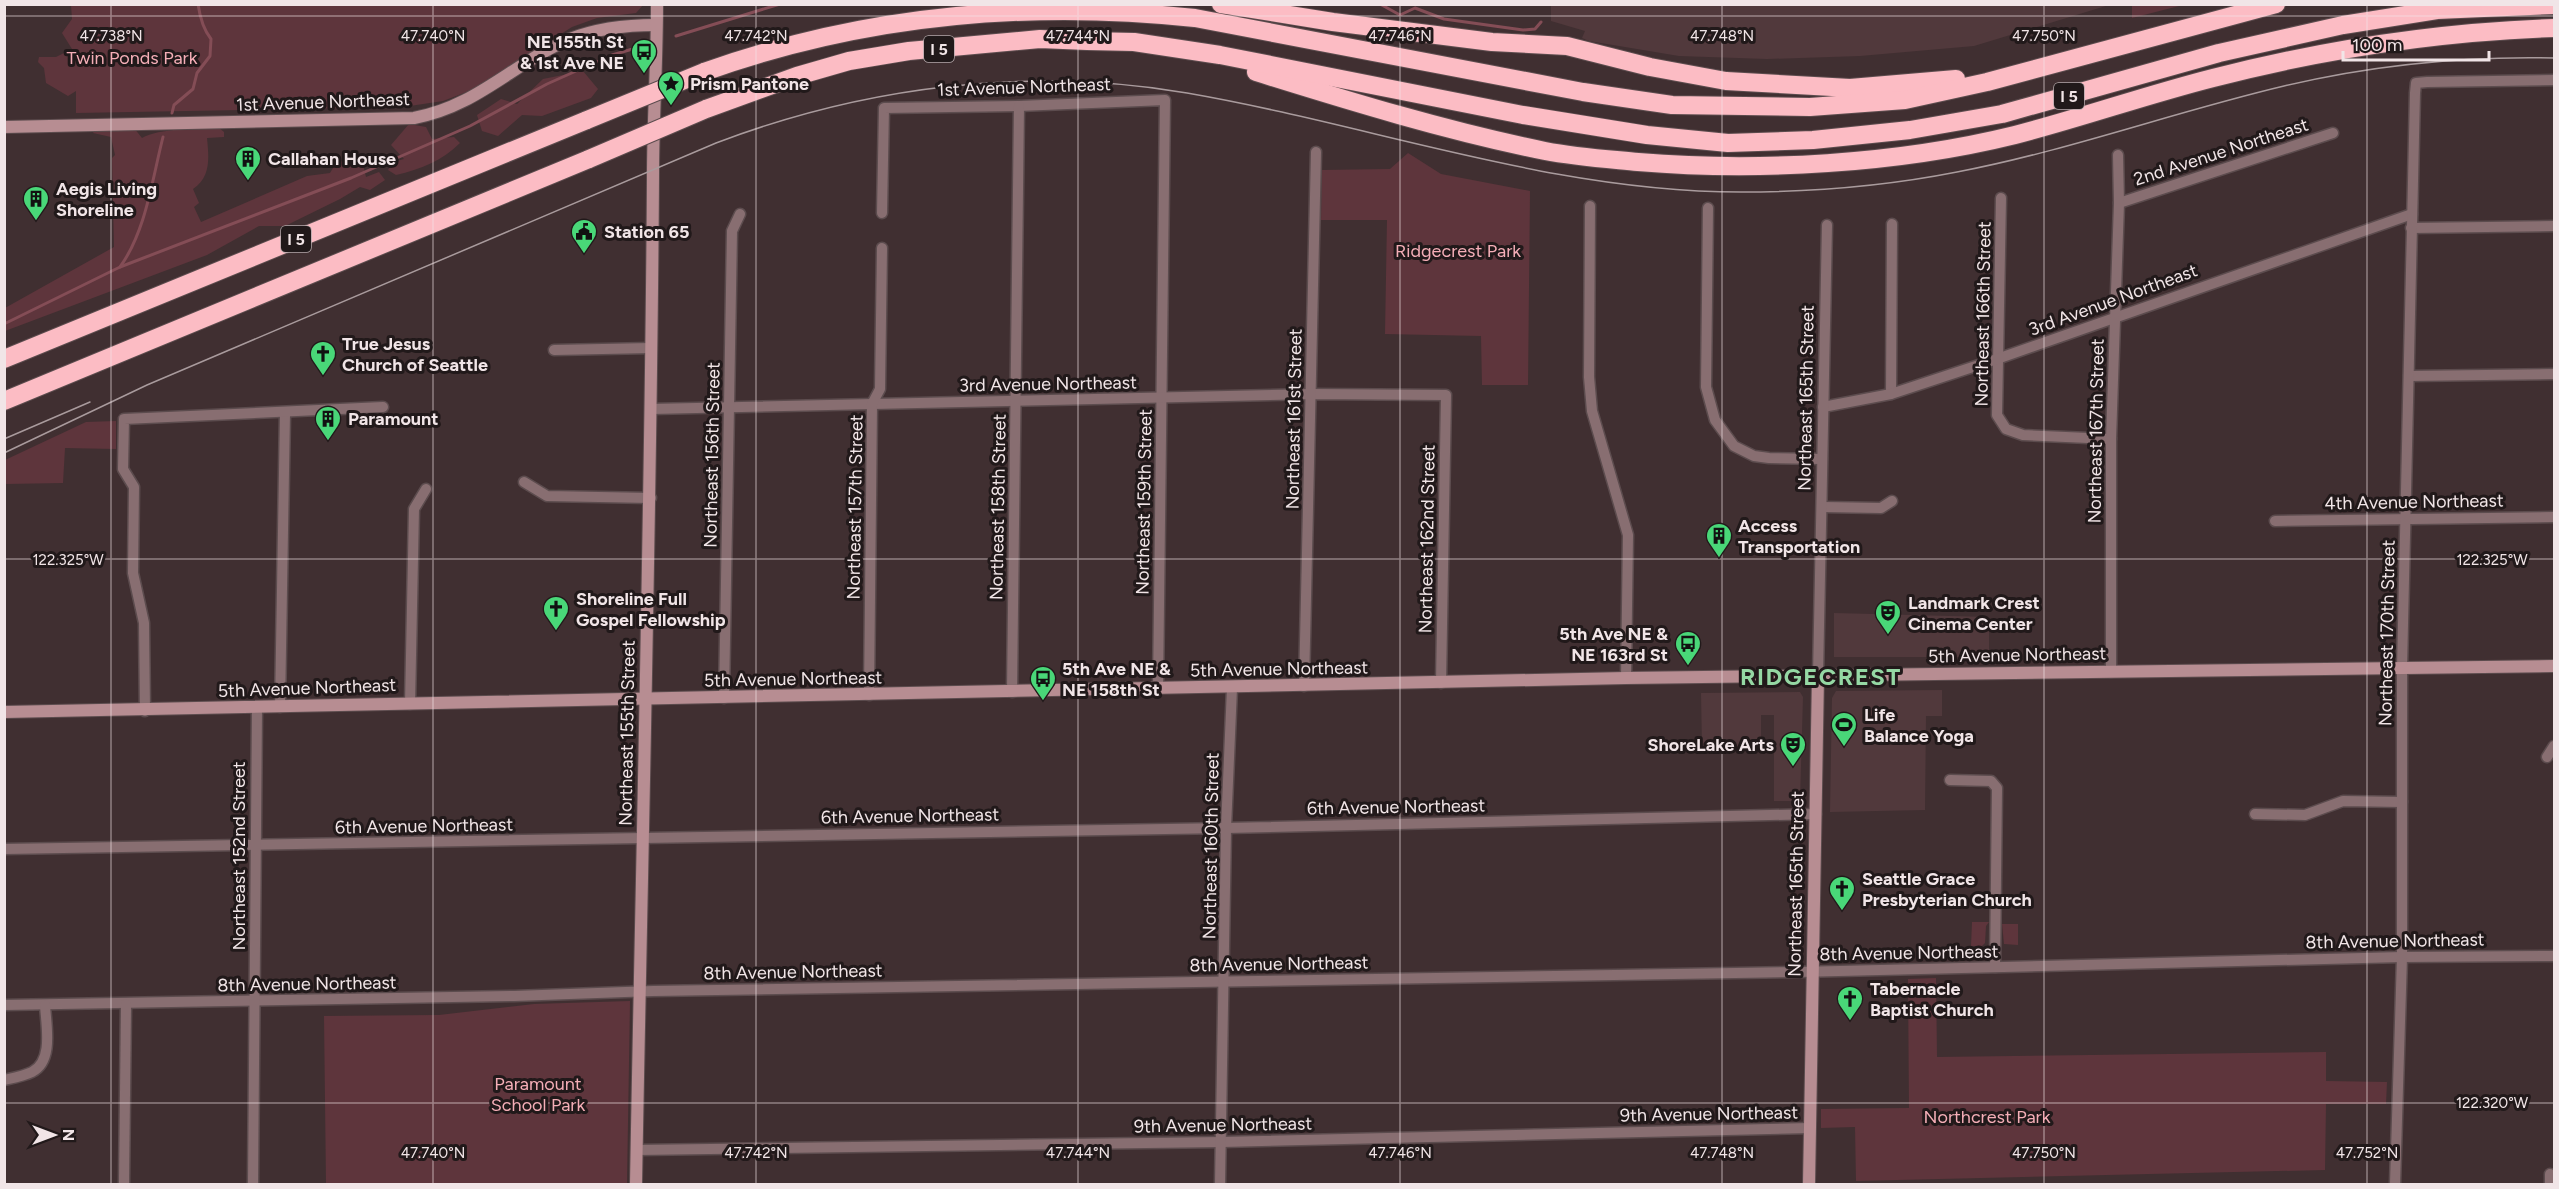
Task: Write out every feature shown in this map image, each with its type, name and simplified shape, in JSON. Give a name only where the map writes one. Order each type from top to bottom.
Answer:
[{"type":"highway","points":[[935,16],[960,4]]},
{"type":"highway","points":[[1221,4],[1333,22],[1492,42],[1566,46],[1650,67],[1726,81],[1850,88],[1957,79],[1987,82]]},
{"type":"highway","name":"I 5","points":[[4,359],[704,72],[810,39],[935,16],[1022,11],[1134,11],[1195,18],[1583,92],[1672,105],[1810,107],[1905,100],[1987,82],[2276,4]]},
{"type":"highway","name":"I 5","points":[[4,401],[706,109],[797,76],[849,62],[909,51],[1040,39],[1134,42],[1232,57],[1524,116],[1647,135],[1728,143],[1813,140],[1910,129],[2002,114],[2219,53],[2343,25],[2437,10],[2554,4]]},
{"type":"highway","points":[[1180,49],[1390,113],[1547,151],[1665,164],[1783,165],[1925,151],[2013,135],[2215,78],[2319,54],[2475,31],[2554,28]]},
{"type":"highway","points":[[4,412],[78,372]]},
{"type":"street","name":"Northeast 155th Street","points":[[636,1185],[644,700],[651,498],[653,174],[657,4]]},
{"type":"street","name":"1st Avenue Northeast","points":[[4,127],[414,118],[460,105],[554,47],[576,37],[618,26],[656,25]]},
{"type":"street","name":"Northeast 170th Street","points":[[2395,1185],[2402,957],[2402,668],[2416,83],[2554,80]]},
{"type":"street","name":"1st Avenue Northeast","points":[[882,213],[884,108],[1019,106],[1165,99]]},
{"type":"street","name":"Northeast 159th Street","points":[[1158,689],[1165,99]]},
{"type":"street","name":"Northeast 158th Street","points":[[1012,692],[1019,106]]},
{"type":"street","name":"2nd Avenue Northeast","points":[[2119,203],[2333,133]]},
{"type":"street","name":"Northeast 161st Street","points":[[1304,686],[1316,152]]},
{"type":"street","name":"Northeast 167th Street","points":[[2111,672],[2111,439],[2119,203],[2118,155]]},
{"type":"street","name":"Northeast 166th Street","points":[[2001,198],[1997,414],[2006,429],[2023,435],[2111,439]]},
{"type":"street","points":[[1590,206],[1589,385],[1595,422],[1628,535],[1626,678]]},
{"type":"street","points":[[1708,208],[1706,387],[1710,408],[1728,440],[1743,452],[1769,458],[1822,459]]},
{"type":"street","name":"Northeast 156th Street","points":[[724,698],[732,231],[740,214]]},
{"type":"street","name":"3rd Avenue Northeast","points":[[1823,407],[1891,394],[2412,214]]},
{"type":"street","points":[[1891,394],[1892,224]]},
{"type":"street","name":"Northeast 165th Street","points":[[1809,1185],[1827,225]]},
{"type":"street","points":[[2411,228],[2554,226]]},
{"type":"street","name":"Northeast 157th Street","points":[[869,695],[872,404],[880,389],[882,249]]},
{"type":"street","points":[[555,350],[651,348]]},
{"type":"street","points":[[2409,376],[2554,374]]},
{"type":"street","name":"3rd Avenue Northeast","points":[[651,409],[1311,394],[1446,395]]},
{"type":"street","name":"Northeast 162nd Street","points":[[1441,683],[1446,395]]},
{"type":"street","points":[[146,711],[144,623],[133,573],[134,487],[123,469],[124,419],[383,407]]},
{"type":"street","points":[[280,707],[285,413]]},
{"type":"street","points":[[524,482],[547,496],[651,498]]},
{"type":"street","points":[[410,704],[414,508],[426,489]]},
{"type":"street","points":[[1823,507],[1881,508],[1892,501]]},
{"type":"street","name":"4th Avenue Northeast","points":[[2275,521],[2554,517]]},
{"type":"street","name":"5th Avenue Northeast","points":[[4,712],[146,711],[1626,678],[2554,666]]},
{"type":"street","name":"Northeast 160th Street","points":[[1220,1185],[1226,828],[1232,688]]},
{"type":"street","name":"Northeast 152nd Street","points":[[253,1185],[257,708]]},
{"type":"street","points":[[2547,757],[2554,746]]},
{"type":"street","points":[[1950,780],[1991,781],[1997,788],[1995,967]]},
{"type":"street","points":[[2255,814],[2306,815],[2343,801],[2402,802]]},
{"type":"street","name":"6th Avenue Northeast","points":[[4,849],[1226,828],[1816,814]]},
{"type":"street","name":"8th Avenue Northeast","points":[[4,1005],[640,991],[1812,972],[2402,957],[2554,956]]},
{"type":"street","points":[[124,1185],[126,1004]]},
{"type":"street","points":[[4,1080],[33,1071],[41,1065],[46,1054],[45,1005]]},
{"type":"street","name":"9th Avenue Northeast","points":[[637,1150],[1222,1142],[1810,1128]]},
{"type":"shaded area","points":[[2109,4],[1974,46],[1860,56],[1767,59],[1679,56],[1589,41],[1582,38],[1585,31],[1551,21],[1551,5]]},
{"type":"shaded area","points":[[1834,613],[1989,617],[1989,657],[1834,657]]},
{"type":"shaded area","points":[[1942,690],[1942,716],[1926,716],[1925,810],[1830,812],[1832,698],[1836,691]]},
{"type":"shaded area","points":[[1800,692],[1803,697],[1800,801],[1774,801],[1774,715],[1761,715],[1761,746],[1702,747],[1701,693]]},
{"type":"green space","points":[[2132,4],[2183,5],[2132,18]]},
{"type":"green space","name":"Twin Ponds Park","points":[[71,5],[643,5],[636,13],[597,18],[572,27],[472,90],[443,101],[403,107],[76,113],[76,91],[68,96],[46,83],[44,68],[38,62],[39,57],[56,57],[72,49],[62,33],[72,19]]},
{"type":"green space","points":[[583,71],[598,89],[591,98],[542,116],[522,115],[498,136],[482,131],[477,115],[501,99],[517,104],[543,79]]},
{"type":"green space","points":[[409,124],[426,127],[432,139],[454,137],[460,143],[446,155],[431,163],[396,175],[388,170],[393,162],[404,159],[391,145]]},
{"type":"green space","points":[[134,128],[142,138],[158,132],[179,130],[219,128],[224,132],[224,137],[207,138],[208,166],[203,179],[193,189],[199,203],[194,207],[201,222],[307,176],[330,173],[336,163],[354,157],[361,157],[366,177],[379,172],[385,180],[370,190],[360,187],[285,226],[259,226],[207,255],[5,331],[5,308],[114,247],[112,158],[115,155],[111,137],[93,133],[95,130]]},
{"type":"green space","name":"Ridgecrest Park","points":[[1408,153],[1441,174],[1530,191],[1528,385],[1482,385],[1481,336],[1385,334],[1387,220],[1321,220],[1322,170],[1390,169]]},
{"type":"green space","points":[[116,421],[116,449],[65,448],[63,483],[5,484],[5,460],[86,422]]},
{"type":"green space","points":[[1972,922],[1989,922],[1986,926],[1985,943],[1982,946],[1971,946]]},
{"type":"green space","points":[[2002,924],[2018,924],[2018,945],[2004,944]]},
{"type":"green space","name":"Northcrest Park","points":[[1936,978],[1937,1057],[2326,1052],[2326,1081],[2387,1082],[2386,1104],[2326,1104],[2325,1170],[1856,1181],[1855,1127],[1821,1128],[1821,1109],[1909,1108],[1908,979]]},
{"type":"green space","name":"Paramount School Park","points":[[630,1001],[627,1184],[326,1184],[324,1016],[439,1015],[534,1004]]},
{"type":"waterway","points":[[172,113],[174,105],[193,89],[197,73],[210,56],[211,39],[202,23],[198,4]]},
{"type":"waterway","points":[[676,36],[780,4]]},
{"type":"waterway","points":[[1380,4],[1400,15],[1415,8],[1444,19],[1523,30],[1535,29],[1541,22]]},
{"type":"waterway","points":[[120,267],[351,178],[470,126],[547,84],[612,55],[636,48]]},
{"type":"waterway","points":[[4,324],[120,267],[129,253],[142,221],[163,137]]},
{"type":"tram line","points":[[4,453],[147,385],[716,143],[773,123],[831,107],[889,95],[948,86],[1008,82],[1067,81],[1127,85],[1256,106],[1462,154],[1600,181],[1670,189],[1768,192],[1877,184],[1957,172],[2039,153],[2243,96],[2351,72],[2452,60],[2554,58]]},
{"type":"tram line","points":[[4,439],[90,402]]},
{"type":"place","name":"NE 155th St & 1st Ave NE","points":[[644,75]]},
{"type":"place","name":"Prism Pantone","points":[[671,107]]},
{"type":"place","name":"Callahan House","points":[[248,182]]},
{"type":"place","name":"Aegis Living Shoreline","points":[[36,222]]},
{"type":"place","name":"Station 65","points":[[584,255]]},
{"type":"place","name":"True Jesus Church of Seattle","points":[[323,377]]},
{"type":"place","name":"Paramount","points":[[328,442]]},
{"type":"place","name":"Access Transportation","points":[[1719,559]]},
{"type":"place","name":"Shoreline Full Gospel Fellowship","points":[[556,632]]},
{"type":"place","name":"Landmark Crest Cinema Center","points":[[1888,636]]},
{"type":"place","name":"5th Ave NE & NE 163rd St","points":[[1688,667]]},
{"type":"place","name":"5th Ave NE & NE 158th St","points":[[1043,702]]},
{"type":"place","name":"Life Balance Yoga","points":[[1844,748]]},
{"type":"place","name":"ShoreLake Arts","points":[[1793,768]]},
{"type":"place","name":"Seattle Grace Presbyterian Church","points":[[1842,912]]},
{"type":"place","name":"Tabernacle Baptist Church","points":[[1850,1022]]},
{"type":"district","name":"RIDGECREST","points":[[1821,677]]}]
